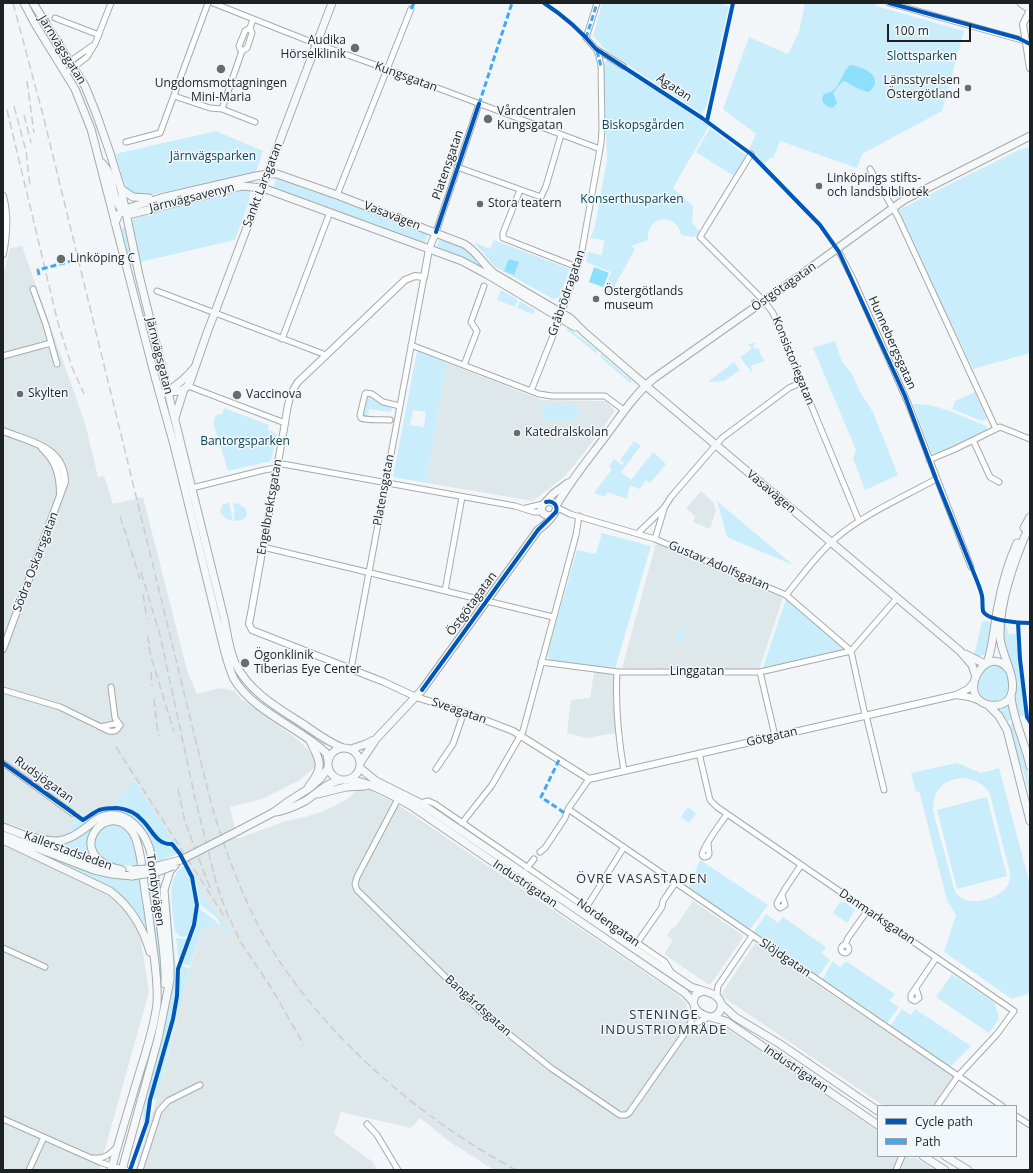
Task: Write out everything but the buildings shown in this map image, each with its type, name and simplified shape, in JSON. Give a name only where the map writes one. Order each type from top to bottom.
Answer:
[{"type":"main road","name":"Järnvägsgatan","points":[[24,3],[34,24],[80,98],[91,129],[174,445],[226,656],[232,674],[239,686],[256,703],[309,739]]},
{"type":"main road","name":"Järnvägsgatan","points":[[33,3],[85,86],[110,153],[121,189],[168,392],[235,663],[241,674],[252,688],[328,740],[347,748]]},
{"type":"main road","name":"Sankt Larsgatan","points":[[175,419],[186,388],[193,376],[194,368],[332,3]]},
{"type":"main road","points":[[1021,3],[1030,10]]},
{"type":"main road","name":"Östgötagatan","points":[[360,765],[376,739],[416,697],[487,602],[538,530],[555,510],[572,480],[624,411],[646,385],[893,208],[912,196],[1030,136]]},
{"type":"main road","name":"Järnvägsgatan","points":[[99,158],[109,174],[117,203],[125,211]]},
{"type":"main road","name":"Vasavägen","points":[[268,174],[281,175],[337,195],[469,246],[495,274],[584,332],[715,445],[960,651],[972,665],[975,680]]},
{"type":"main road","name":"Järnvägsavenyn","points":[[125,211],[161,198],[268,174]]},
{"type":"main road","name":"Järnvägsavenyn","points":[[125,211],[132,214],[242,186],[263,188]]},
{"type":"main road","name":"Vasavägen","points":[[263,188],[462,261],[560,315]]},
{"type":"main road","name":"Järnvägsavenyn","points":[[121,189],[133,197],[145,199],[161,198]]},
{"type":"main road","points":[[115,223],[117,218],[125,211]]},
{"type":"main road","name":"Sankt Larsgatan","points":[[168,392],[186,378],[194,368]]},
{"type":"main road","name":"Sankt Larsgatan","points":[[160,394],[176,392],[186,388]]},
{"type":"main road","name":"Östgötagatan","points":[[544,503],[553,494],[572,480]]},
{"type":"main road","points":[[552,502],[555,510],[547,516],[542,512],[541,508],[544,503],[552,502]]},
{"type":"main road","name":"Östgötagatan","points":[[538,530],[542,512]]},
{"type":"main road","points":[[1030,517],[1007,568],[997,609],[990,654],[975,680],[975,694],[999,716],[1007,730],[1030,819]]},
{"type":"main road","points":[[1030,524],[1012,570],[1000,622],[1000,644],[1012,684],[1011,696],[1013,711],[1030,766]]},
{"type":"main road","name":"Vasavägen","points":[[960,651],[986,663]]},
{"type":"main road","points":[[986,663],[998,661],[1009,670]]},
{"type":"main road","points":[[985,704],[1002,704],[1011,696]]},
{"type":"main road","points":[[309,739],[325,752],[328,764],[331,774],[341,780],[350,780],[357,774],[360,765],[356,753],[347,748],[335,750],[332,753],[328,764]]},
{"type":"main road","points":[[305,792],[314,780],[320,765],[318,755],[309,739]]},
{"type":"main road","name":"Östgötagatan","points":[[347,748],[366,744],[376,739]]},
{"type":"main road","name":"Kallerstadsleden","points":[[3,827],[96,864],[132,873],[181,860],[274,812],[318,782],[328,764]]},
{"type":"main road","name":"Industrigatan","points":[[360,765],[376,781],[420,803],[691,987],[704,991]]},
{"type":"main road","name":"Kallerstadsleden","points":[[274,812],[293,807],[314,795],[328,784],[341,780]]},
{"type":"main road","name":"Industrigatan","points":[[350,780],[359,781],[371,786],[413,807],[685,993],[693,1004]]},
{"type":"main road","points":[[314,795],[346,786],[371,786]]},
{"type":"main road","name":"Tornbyvägen","points":[[28,836],[56,842],[64,840],[80,832],[97,819],[108,815],[121,816],[137,826],[145,838],[152,857],[165,978],[165,1005]]},
{"type":"main road","name":"Tornbyvägen","points":[[112,1168],[153,1025],[157,991],[144,886],[136,839],[129,828],[124,825],[113,821],[103,823],[92,835],[92,849],[97,858],[102,862],[122,870]]},
{"type":"main road","name":"Kallerstadsleden","points":[[3,835],[94,870],[112,874],[157,872],[175,865],[181,860]]},
{"type":"main road","name":"Tornbyvägen","points":[[3,840],[101,886],[119,897],[132,912],[140,925],[156,975]]},
{"type":"main road","name":"Tornbyvägen","points":[[123,1170],[144,1094],[170,980],[164,890],[167,878],[175,865]]},
{"type":"main road","points":[[704,991],[712,994],[720,1002],[721,1008],[718,1013],[710,1017],[700,1014],[693,1004],[696,994],[704,991]]},
{"type":"main road","name":"Industrigatan","points":[[720,1002],[736,1017],[780,1044],[877,1110]]},
{"type":"main road","name":"Industrigatan","points":[[710,1017],[723,1020],[735,1027],[877,1124]]},
{"type":"main road","points":[[925,1157],[946,1170]]},
{"type":"main road","points":[[947,1157],[968,1170]]},
{"type":"street","points":[[64,70],[72,64],[87,57],[99,35],[110,3]]},
{"type":"street","points":[[126,142],[160,132],[208,3]]},
{"type":"street","name":"Kungsgatan","points":[[213,3],[317,44],[600,149]]},
{"type":"street","points":[[597,3],[586,38],[596,49],[623,66]]},
{"type":"street","points":[[889,3],[1025,41]]},
{"type":"street","points":[[337,195],[411,9]]},
{"type":"street","points":[[1030,10],[1023,24],[1030,68]]},
{"type":"street","points":[[55,18],[99,35]]},
{"type":"street","points":[[222,109],[242,51],[247,48],[252,33],[250,28],[253,19]]},
{"type":"street","name":"Gråbrödragatan","points":[[531,391],[577,268],[583,244],[602,130],[601,66],[596,49]]},
{"type":"street","points":[[174,96],[210,108],[222,109],[256,122]]},
{"type":"street","name":"Platensgatan","points":[[351,669],[429,249],[478,104]]},
{"type":"street","points":[[457,167],[539,197],[543,196],[562,135]]},
{"type":"street","name":"Konsistoriegatan","points":[[751,154],[700,237],[764,301],[773,313],[859,521]]},
{"type":"street","points":[[870,169],[893,208],[996,429]]},
{"type":"street","points":[[520,190],[502,236],[505,240],[577,268]]},
{"type":"street","points":[[3,196],[7,227],[3,254]]},
{"type":"street","points":[[282,339],[330,212]]},
{"type":"street","name":"Hunnebergsgatan","points":[[837,248],[853,279],[908,403],[971,567]]},
{"type":"street","name":"Engelbrektsgatan","points":[[255,632],[250,628],[249,624],[289,399],[293,388],[406,279],[415,276],[424,277]]},
{"type":"street","points":[[464,365],[477,331],[471,322],[484,286]]},
{"type":"street","points":[[33,290],[46,325],[57,364]]},
{"type":"street","points":[[157,291],[326,355]]},
{"type":"street","points":[[3,356],[51,343]]},
{"type":"street","points":[[411,345],[531,391],[546,395],[604,396],[624,411]]},
{"type":"street","points":[[638,534],[664,508],[671,497],[722,438],[789,388],[802,382]]},
{"type":"street","points":[[186,388],[285,423]]},
{"type":"street","points":[[390,420],[362,419],[360,415],[365,394],[368,392],[383,402],[400,406]]},
{"type":"street","points":[[929,460],[1000,427],[1030,439]]},
{"type":"street","name":"Södra Oskarsgatan","points":[[3,432],[38,444],[51,458],[59,476],[60,497],[3,649]]},
{"type":"street","points":[[973,440],[990,477],[999,482]]},
{"type":"street","points":[[192,488],[277,466],[385,483],[525,508],[534,512],[542,512]]},
{"type":"street","points":[[786,595],[831,543],[859,521],[936,479]]},
{"type":"street","points":[[445,591],[462,497]]},
{"type":"street","points":[[525,508],[544,503]]},
{"type":"street","points":[[655,539],[664,508]]},
{"type":"street","name":"Gustav Adolfsgatan","points":[[555,510],[655,539],[786,595],[851,651]]},
{"type":"street","points":[[462,823],[492,785],[521,735],[576,534],[579,516]]},
{"type":"street","points":[[263,546],[553,617]]},
{"type":"street","points":[[884,790],[851,651],[897,598]]},
{"type":"street","name":"Sveagatan","points":[[255,632],[384,682],[416,697],[464,712],[521,735],[589,779]]},
{"type":"street","name":"Linggatan","points":[[541,662],[617,672],[760,672],[851,651]]},
{"type":"street","points":[[617,672],[616,700],[618,735],[624,771]]},
{"type":"street","points":[[760,672],[775,736]]},
{"type":"street","name":"Götgatan","points":[[589,779],[956,695],[968,690],[975,680]]},
{"type":"street","points":[[111,687],[115,718],[120,725]]},
{"type":"street","points":[[3,690],[60,707],[109,732],[118,730],[120,725]]},
{"type":"street","name":"Götgatan","points":[[956,695],[969,697],[985,704]]},
{"type":"street","points":[[436,769],[453,744],[464,712]]},
{"type":"street","points":[[100,727],[114,724],[120,725]]},
{"type":"street","name":"Danmarksgatan","points":[[699,753],[710,800],[716,807],[1014,1011],[997,1034],[958,1076]]},
{"type":"street","name":"Rudsjögatan","points":[[3,763],[72,813]]},
{"type":"street","points":[[540,852],[545,848],[564,820],[568,809],[589,779]]},
{"type":"street","name":"Bangårdsgatan","points":[[398,800],[356,877],[355,884],[357,890],[479,1010],[551,1068],[615,1113],[626,1115],[632,1110],[688,1030]]},
{"type":"street","name":"Nordengatan","points":[[420,803],[425,801],[432,802],[666,962],[671,973]]},
{"type":"street","name":"Slöjdgatan","points":[[568,809],[1001,1105]]},
{"type":"street","points":[[708,843],[727,814]]},
{"type":"street","points":[[586,908],[624,847]]},
{"type":"street","points":[[527,868],[534,859]]},
{"type":"street","points":[[782,895],[801,865]]},
{"type":"street","points":[[637,943],[662,907],[663,901],[676,882]]},
{"type":"street","points":[[845,945],[848,938],[867,911]]},
{"type":"street","points":[[720,1002],[717,994],[718,986],[752,936]]},
{"type":"street","points":[[3,948],[45,967]]},
{"type":"street","points":[[916,988],[936,958]]},
{"type":"street","points":[[704,991],[718,986]]},
{"type":"street","points":[[688,1030],[693,1017],[693,1004]]},
{"type":"street","points":[[688,1030],[697,1023],[710,1017]]},
{"type":"street","points":[[938,1105],[958,1076]]},
{"type":"street","points":[[140,1170],[159,1111],[163,1105],[174,1097],[200,1085]]},
{"type":"street","points":[[1017,1117],[1030,1125]]},
{"type":"street","points":[[3,1119],[112,1168],[123,1170]]},
{"type":"street","points":[[368,1124],[377,1135],[398,1170]]},
{"type":"street","points":[[29,1170],[44,1137]]},
{"type":"street","points":[[90,1158],[102,1158],[111,1154],[118,1146]]},
{"type":"street","points":[[896,1170],[902,1157]]},
{"type":"shaded area","points":[[22,246],[85,423],[98,477],[104,476],[113,504],[143,497],[187,670],[197,694],[221,688],[235,691],[240,698],[297,739],[316,757],[316,767],[298,781],[262,799],[230,807],[237,839],[286,821],[324,811],[346,800],[359,788],[370,790],[392,801],[678,995],[686,1003],[688,1009],[689,1015],[686,1022],[697,1029],[703,1025],[709,1024],[724,1026],[877,1130],[877,1157],[916,1158],[936,1170],[494,1170],[450,1142],[420,1118],[411,1128],[341,1112],[334,1134],[373,1162],[377,1170],[135,1170],[156,1101],[182,994],[203,928],[206,925],[221,924],[225,931],[219,916],[204,898],[181,852],[134,780],[112,806],[94,810],[86,817],[81,813],[64,837],[59,839],[43,836],[8,823],[3,833],[3,275],[10,248]]},
{"type":"shaded area","name":"Katedralskolan","points":[[447,363],[542,400],[605,401],[615,411],[564,477],[533,501],[426,483]]},
{"type":"shaded area","points":[[701,491],[713,502],[716,510],[710,529],[693,522],[695,516],[686,508]]},
{"type":"shaded area","points":[[656,543],[783,598],[759,670],[622,668]]},
{"type":"shaded area","points":[[594,672],[611,674],[614,678],[613,700],[616,733],[586,738],[567,733],[571,700],[590,698]]},
{"type":"shaded area","points":[[3,845],[95,887],[114,900],[131,918],[141,940],[149,992],[99,1170],[3,1170]]},
{"type":"shaded area","points":[[693,901],[744,936],[709,985],[664,954],[673,940],[667,936],[671,929],[676,926]]},
{"type":"shaded area","points":[[755,943],[954,1077],[934,1105],[883,1105],[729,1001],[722,994]]},
{"type":"green space","points":[[602,3],[719,3],[729,6],[707,105],[702,114],[611,54],[593,36]]},
{"type":"green space","name":"Slottsparken","points":[[805,3],[876,3],[876,6],[964,31],[942,111],[862,154],[857,168],[780,141],[773,159],[771,157],[764,164],[749,149],[756,134],[723,109],[749,37],[788,54],[799,32]]},
{"type":"green space","points":[[608,58],[709,126],[673,188],[693,206],[692,223],[700,232],[694,237],[681,235],[674,222],[662,220],[656,222],[651,226],[648,232],[648,240],[631,246],[635,249],[611,293],[604,290],[611,272],[586,262],[588,252],[602,255],[604,240],[590,238],[595,226],[607,160],[604,65]]},
{"type":"green space","points":[[710,128],[747,156],[734,176],[696,152]]},
{"type":"green space","name":"Järnvägsparken","points":[[216,131],[263,151],[255,174],[149,195],[132,193],[126,188],[115,154]]},
{"type":"green space","points":[[1030,147],[1030,353],[973,369],[897,211],[1019,150]]},
{"type":"green space","points":[[277,175],[429,232],[424,245],[273,188]]},
{"type":"green space","name":"Järnvägsparken","points":[[245,189],[250,190],[249,202],[235,240],[140,262],[132,221],[134,218]]},
{"type":"green space","points":[[126,227],[135,268],[130,265],[120,229]]},
{"type":"green space","points":[[441,236],[464,246],[488,271],[435,250]]},
{"type":"green space","points":[[494,240],[570,269],[559,297],[553,299],[494,266],[474,242],[490,249]]},
{"type":"green space","points":[[501,290],[518,300],[515,307],[497,300]]},
{"type":"green space","points":[[520,301],[535,310],[533,314],[517,308]]},
{"type":"green space","points":[[567,327],[597,350],[597,354],[567,330]]},
{"type":"green space","points":[[835,341],[842,362],[852,374],[860,392],[873,412],[898,475],[865,490],[853,459],[856,450],[813,348]]},
{"type":"green space","points":[[748,344],[756,344],[753,345],[754,349],[758,348],[764,361],[751,366],[753,374],[740,357],[752,349]]},
{"type":"green space","points":[[417,351],[447,363],[426,483],[393,477]],"holes":[[[413,410],[426,412],[424,427],[410,425]]]},
{"type":"green space","points":[[601,354],[632,382],[630,383],[600,357]]},
{"type":"green space","points":[[734,362],[740,370],[724,381],[709,381]]},
{"type":"green space","points":[[975,392],[987,419],[982,421],[952,409],[955,401]]},
{"type":"green space","points":[[368,395],[382,405],[392,407],[391,412],[369,409],[368,416],[363,416]]},
{"type":"green space","points":[[913,404],[922,404],[950,411],[986,426],[988,430],[955,446],[934,454],[931,453]]},
{"type":"green space","points":[[542,405],[574,406],[579,409],[579,416],[574,420],[543,420]]},
{"type":"green space","name":"Bantorgsparken","points":[[224,408],[269,425],[268,430],[277,434],[271,461],[228,471],[213,422],[216,415],[222,414]]},
{"type":"green space","points":[[634,441],[641,446],[621,472],[631,480],[653,452],[666,464],[650,483],[646,480],[640,489],[630,486],[627,499],[607,492],[605,497],[594,493],[612,469],[609,466],[614,459],[622,465],[624,463],[620,460]]},
{"type":"green space","points":[[717,501],[793,565],[727,537]]},
{"type":"green space","points":[[229,503],[233,521],[225,518],[220,512],[222,505]]},
{"type":"green space","points":[[233,503],[239,504],[246,509],[247,515],[243,519],[235,521]]},
{"type":"green space","points":[[602,533],[651,546],[615,669],[550,660],[547,655],[577,550],[596,554]]},
{"type":"green space","points":[[786,599],[846,651],[762,670]]},
{"type":"green space","points":[[982,622],[992,622],[988,646],[983,655],[973,655]]},
{"type":"green space","points":[[1004,622],[1009,634],[1017,635],[1019,669],[1025,712],[1024,715],[1018,717],[1016,708],[1015,680],[1003,644]]},
{"type":"green space","points":[[679,628],[686,630],[682,643],[675,642]]},
{"type":"green space","points":[[993,665],[1000,667],[1008,678],[1006,693],[1002,699],[996,701],[982,696],[978,687],[984,672]]},
{"type":"green space","points":[[1008,705],[1012,719],[1007,721],[998,709]]},
{"type":"green space","points":[[272,708],[327,742],[324,746],[271,709]]},
{"type":"green space","points":[[1014,723],[1027,769],[1030,797],[1008,725]]},
{"type":"green space","points":[[957,763],[981,773],[999,768],[1030,885],[1030,993],[1012,999],[944,952],[956,915],[947,900],[919,791],[916,792],[911,773]],"holes":[[[963,778],[975,781],[982,785],[990,794],[1010,873],[1009,884],[1004,890],[992,898],[985,900],[971,901],[964,899],[956,892],[933,811],[933,804],[940,787],[950,781]]]},
{"type":"green space","points":[[134,780],[181,852],[157,863],[150,844],[141,827],[127,815],[118,812],[108,812],[70,835],[64,837],[81,813],[86,817],[98,808],[112,806]]},
{"type":"green space","points":[[987,797],[1007,876],[957,889],[937,810]]},
{"type":"green space","points":[[688,807],[696,813],[689,823],[681,817]]},
{"type":"green space","points":[[113,824],[120,826],[129,834],[139,865],[125,865],[109,862],[103,859],[94,848],[95,837],[102,827]]},
{"type":"green space","points":[[91,827],[93,828],[88,841],[92,856],[91,859],[58,847],[60,844]]},
{"type":"green space","points":[[3,838],[129,879],[140,878],[151,947],[142,919],[128,902],[118,893],[106,885]]},
{"type":"green space","points":[[700,860],[768,905],[749,931],[688,888]]},
{"type":"green space","points":[[185,865],[191,882],[196,910],[193,928],[188,935],[182,937],[175,931],[171,895],[174,878],[178,871]]},
{"type":"green space","points":[[171,880],[169,890],[176,970],[175,1001],[171,1022],[150,1096],[145,1122],[143,1121],[144,1107],[166,1019],[173,976],[173,956],[167,890]]},
{"type":"green space","points":[[196,880],[204,898],[232,934],[225,931],[216,917],[200,904]]},
{"type":"green space","points":[[153,884],[162,978],[160,1010],[161,975],[147,885]]},
{"type":"green space","points":[[840,902],[846,903],[855,910],[847,923],[833,913]]},
{"type":"green space","points":[[200,909],[216,921],[218,925],[206,925],[206,928],[203,928],[190,966],[182,963],[196,928],[198,910]]},
{"type":"green space","points":[[766,914],[778,923],[783,917],[826,947],[822,953],[830,960],[817,978],[752,934]]},
{"type":"green space","points":[[176,938],[188,939],[179,961]]},
{"type":"green space","points":[[833,961],[840,967],[846,961],[895,994],[889,1001],[899,1007],[886,1025],[822,980]]},
{"type":"green space","points":[[181,966],[190,968],[156,1101],[153,1098],[154,1092],[176,1014]]},
{"type":"green space","points":[[952,974],[995,1003],[999,1019],[989,1033],[936,997]]},
{"type":"green space","points":[[902,1009],[911,1015],[915,1009],[971,1046],[949,1068],[889,1028]]},
{"type":"water","points":[[850,65],[867,70],[874,78],[874,87],[869,92],[861,90],[844,81],[833,93],[837,103],[835,106],[832,108],[827,106],[822,101],[824,94],[830,92],[837,86]]},
{"type":"water","points":[[509,259],[519,262],[514,275],[504,271]]},
{"type":"water","points":[[594,267],[609,273],[603,287],[589,282]]},
{"type":"railway","points":[[13,3],[43,115],[210,799],[225,847],[243,893],[257,923],[279,960],[305,997],[335,1032],[368,1064],[404,1095],[441,1123],[478,1148],[516,1170]]},
{"type":"railway","points":[[27,81],[34,133]]},
{"type":"railway","points":[[14,106],[26,151],[30,186]]},
{"type":"railway","points":[[7,110],[58,323],[72,367],[84,394]]},
{"type":"railway","points":[[24,115],[31,143]]},
{"type":"railway","points":[[120,516],[140,579]]},
{"type":"railway","points":[[141,572],[160,635],[195,798],[217,886],[240,941],[272,989],[304,1045]]},
{"type":"railway","points":[[143,594],[147,619]]},
{"type":"railway","points":[[148,636],[150,652]]},
{"type":"railway","points":[[149,647],[174,732]]},
{"type":"railway","points":[[151,672],[152,686]]},
{"type":"railway","points":[[154,699],[159,736]]},
{"type":"railway","points":[[116,747],[224,916]]},
{"type":"railway","points":[[178,789],[185,822],[210,888]]},
{"type":"marked path","points":[[411,9],[414,3]]},
{"type":"marked path","points":[[479,104],[512,3]]},
{"type":"marked path","points":[[586,38],[597,3]]},
{"type":"marked path","points":[[597,51],[601,66]]},
{"type":"marked path","points":[[39,275],[38,270],[86,257]]},
{"type":"marked path","points":[[559,760],[541,797],[566,814]]},
{"type":"cycle path","name":"Ågatan","points":[[544,3],[572,24],[596,49],[702,118],[751,154],[820,225],[839,252],[905,396],[979,587],[982,596],[983,611],[991,617],[997,619],[1030,623]]},
{"type":"cycle path","points":[[707,121],[733,3]]},
{"type":"cycle path","points":[[889,3],[1018,38],[1030,44]]},
{"type":"cycle path","points":[[436,232],[479,104]]},
{"type":"cycle path","points":[[422,690],[538,530],[556,512],[556,507],[554,504],[551,502],[546,502]]},
{"type":"cycle path","points":[[1018,623],[1020,659],[1027,717],[1030,722]]},
{"type":"cycle path","points":[[3,763],[83,820],[99,810],[106,808],[117,808],[134,813],[146,824],[158,839],[167,844],[172,844],[180,854],[192,877],[197,905],[194,925],[178,969],[177,996],[173,1019],[150,1100],[147,1122],[130,1170]]},
{"type":"place","name":"Audika Hörselklinik","points":[[355,48]]},
{"type":"place","name":"Ungdomsmottagningen Mini-Maria","points":[[221,69]]},
{"type":"place","name":"Länsstyrelsen Östergötland","points":[[968,88]]},
{"type":"place","name":"Vårdcentralen Kungsgatan","points":[[488,119]]},
{"type":"place","name":"Linköpings stifts- och landsbibliotek","points":[[819,186]]},
{"type":"place","name":"Stora teatern","points":[[480,204]]},
{"type":"place","name":"Linköping C","points":[[61,259]]},
{"type":"place","name":"Östergötlands museum","points":[[596,299]]},
{"type":"place","name":"Skylten","points":[[20,394]]},
{"type":"place","name":"Vaccinova","points":[[237,395]]},
{"type":"place","name":"Katedralskolan","points":[[517,433]]},
{"type":"place","name":"Ögonklinik Tiberias Eye Center","points":[[245,663]]},
{"type":"district","name":"ÖVRE VASASTADEN","points":[[642,879]]},
{"type":"district","name":"STENINGE INDUSTRIOMRÅDE","points":[[664,1022]]},
{"type":"park label","name":"Biskopsgården","points":[[643,126]]},
{"type":"park label","name":"Konserthusparken","points":[[632,200]]}]
